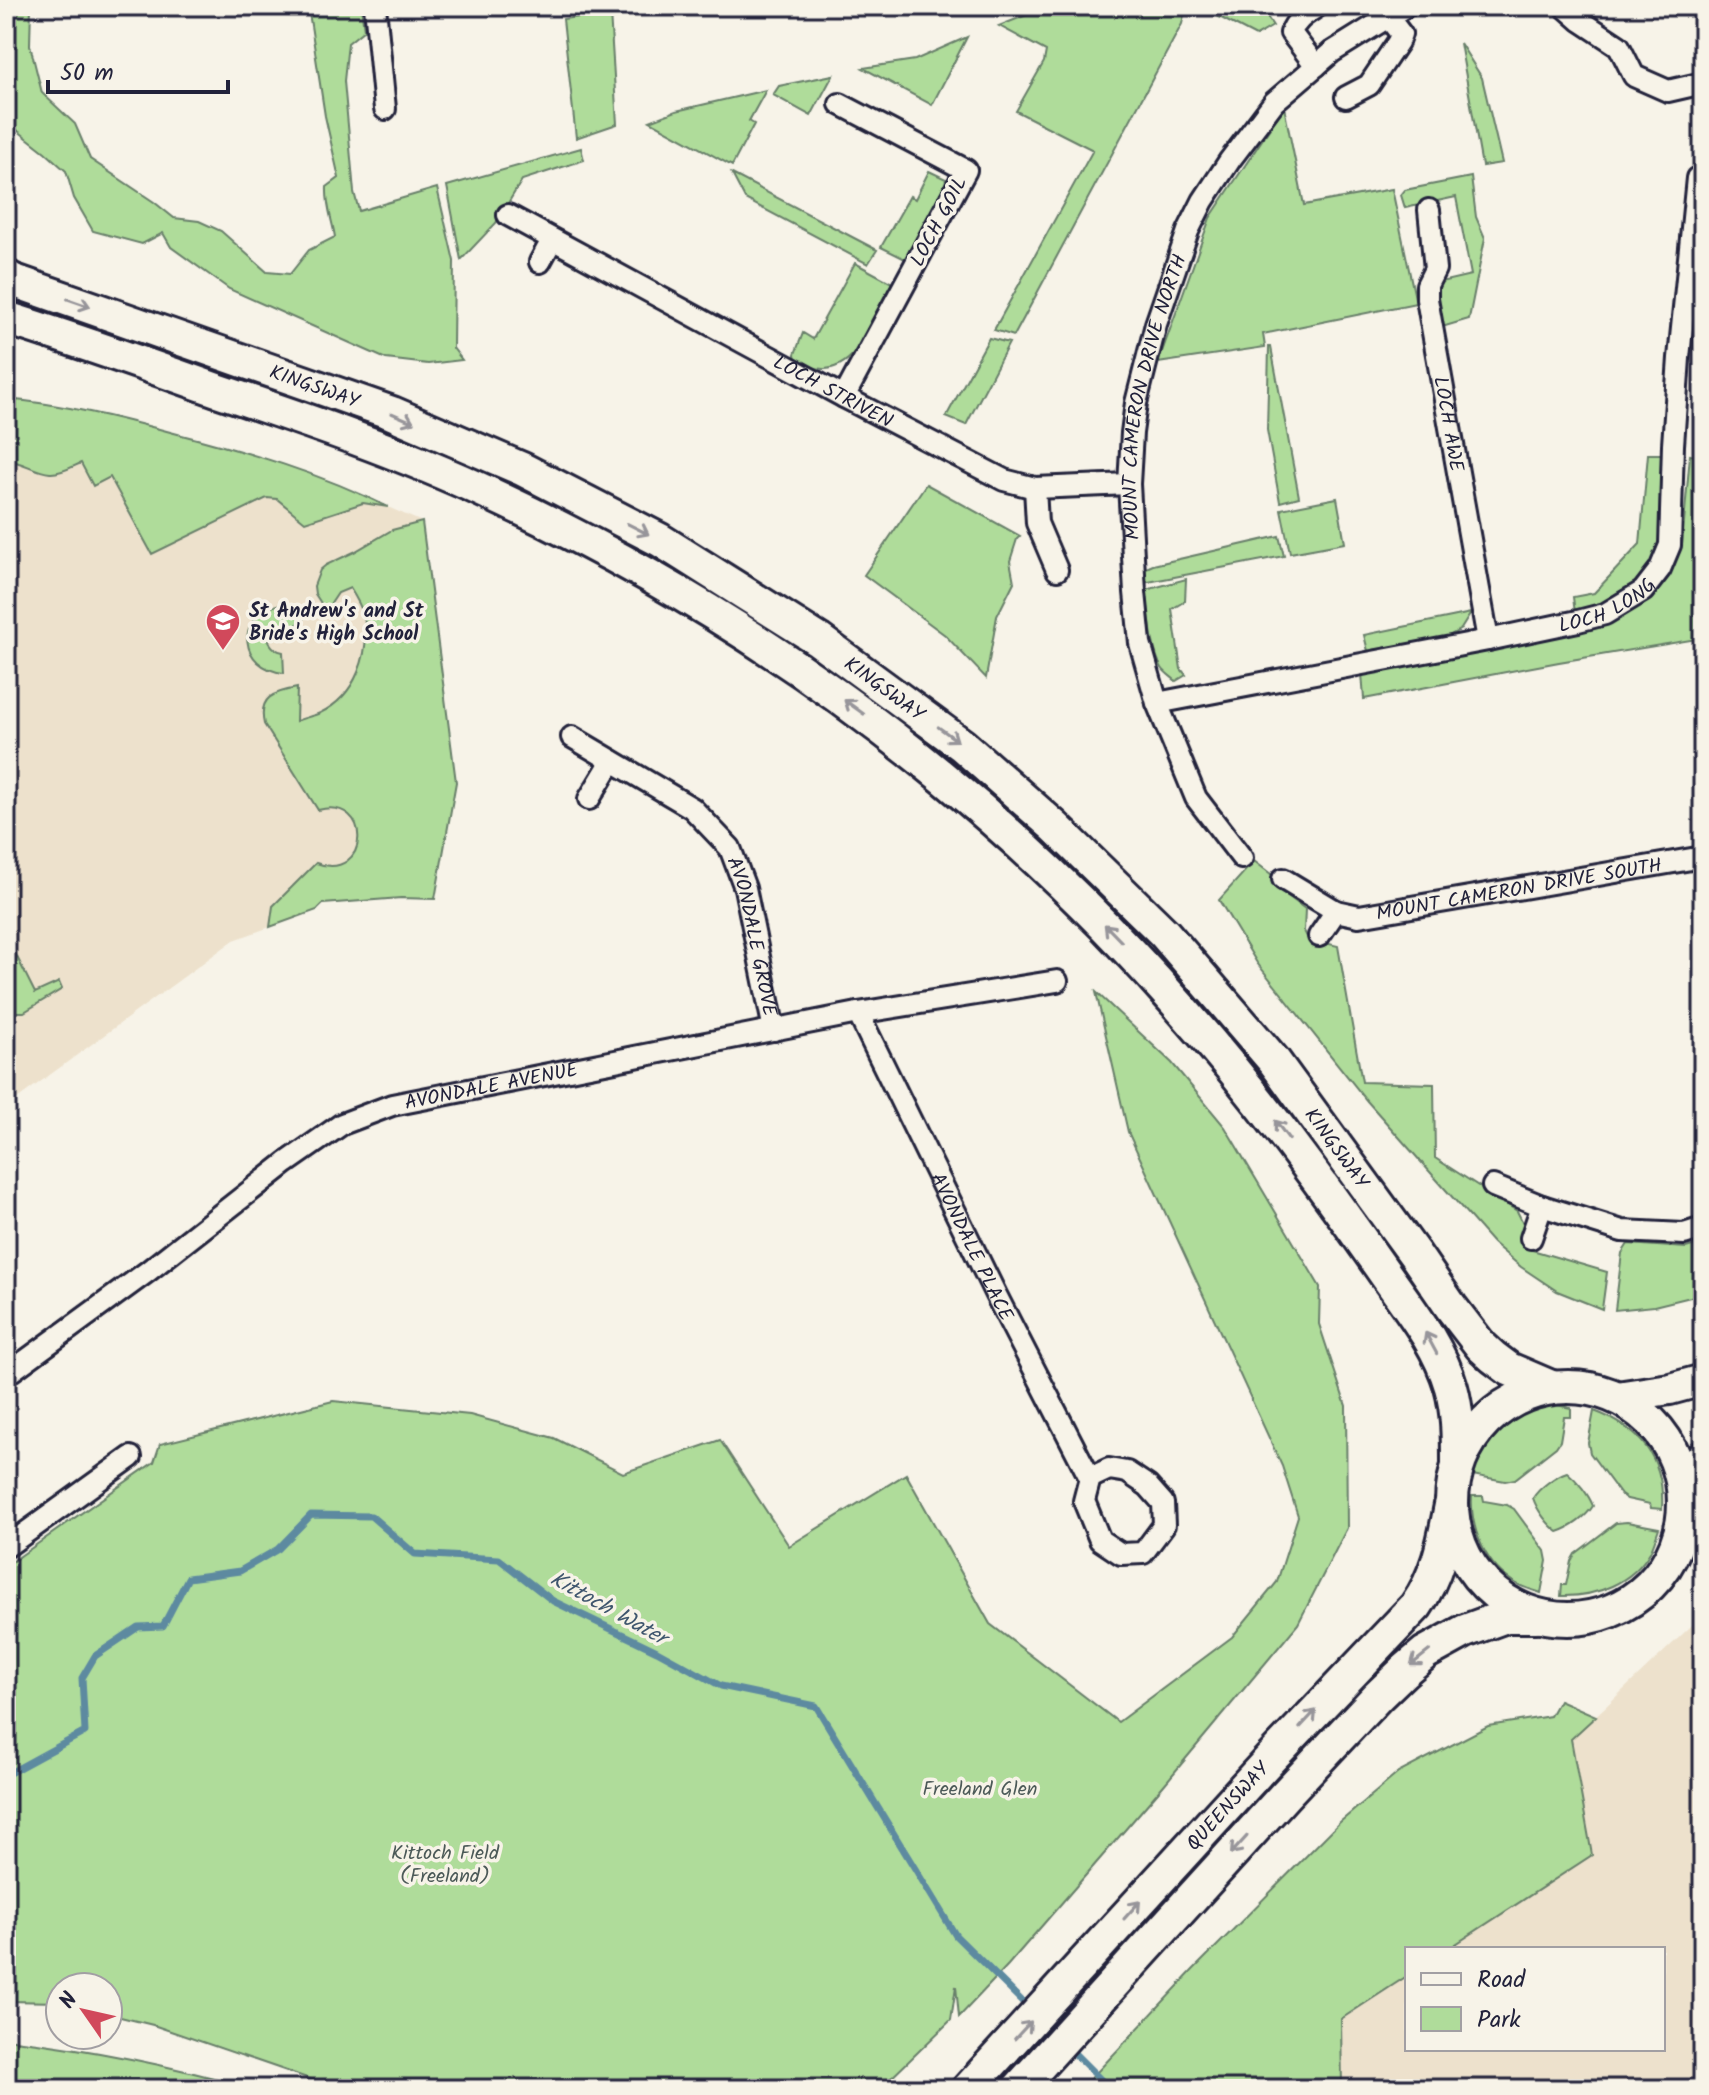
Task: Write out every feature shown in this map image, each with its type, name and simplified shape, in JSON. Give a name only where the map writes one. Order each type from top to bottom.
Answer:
[{"type":"highway","name":"KINGSWAY","points":[[6,276],[392,413],[522,469],[660,540],[819,640],[962,745],[1055,827],[1164,933],[1274,1061],[1481,1346],[1509,1369],[1551,1387]]},
{"type":"highway","name":"KINGSWAY","points":[[6,318],[348,435],[499,498],[612,554],[720,616],[802,670],[912,751],[982,808],[1099,918],[1198,1026],[1284,1134],[1428,1334],[1451,1385],[1457,1416],[1458,1463]]},
{"type":"highway","points":[[1551,1387],[1585,1387],[1617,1397],[1639,1410],[1657,1428],[1671,1449],[1680,1472],[1684,1497],[1679,1537],[1662,1571],[1637,1596],[1606,1613],[1574,1619],[1543,1617],[1524,1611],[1491,1591],[1466,1560],[1453,1524],[1451,1505],[1458,1463],[1473,1436],[1494,1412],[1521,1396],[1551,1387]]},
{"type":"highway","name":"QUEENSWAY","points":[[969,2088],[1270,1759],[1416,1606],[1427,1590],[1443,1550],[1451,1505]]},
{"type":"highway","name":"QUEENSWAY","points":[[1018,2089],[1285,1795],[1404,1671],[1446,1640],[1488,1622],[1506,1616],[1543,1617]]},
{"type":"main road","points":[[1617,1397],[1670,1389],[1703,1380]]},
{"type":"main road","points":[[1684,1497],[1694,1467],[1703,1456]]},
{"type":"street","points":[[375,6],[385,109]]},
{"type":"street","points":[[1316,66],[1291,33],[1301,16],[1318,6]]},
{"type":"street","name":"MOUNT CAMERON DRIVE NORTH","points":[[1242,858],[1196,798],[1157,703],[1140,643],[1129,484],[1136,403],[1156,324],[1188,231],[1230,160],[1274,102],[1332,52],[1406,6]]},
{"type":"street","points":[[1564,6],[1619,46],[1634,76],[1668,91],[1703,83]]},
{"type":"street","points":[[1346,97],[1369,85],[1398,42],[1401,34],[1388,17]]},
{"type":"street","name":"LOCH GOIL","points":[[840,104],[966,170],[844,397]]},
{"type":"street","name":"LOCH LONG","points":[[1157,703],[1488,640],[1605,614],[1643,591],[1660,569],[1670,545],[1679,358],[1697,178]]},
{"type":"street","name":"LOCH AWE","points":[[1429,210],[1435,269],[1427,285],[1427,299],[1488,640]]},
{"type":"street","name":"LOCH STRIVEN","points":[[508,215],[1004,480],[1035,488],[1129,484]]},
{"type":"street","points":[[540,262],[552,240]]},
{"type":"street","points":[[1035,488],[1037,523],[1057,570]]},
{"type":"street","name":"AVONDALE GROVE","points":[[572,737],[692,808],[730,848],[745,888],[774,1030]]},
{"type":"street","points":[[589,799],[612,761]]},
{"type":"street","name":"MOUNT CAMERON DRIVE SOUTH","points":[[1283,879],[1336,911],[1359,916],[1703,857]]},
{"type":"street","points":[[1319,936],[1336,911]]},
{"type":"street","name":"AVONDALE AVENUE","points":[[6,1375],[147,1272],[286,1163],[342,1124],[392,1105],[858,1013],[1057,981]]},
{"type":"street","name":"AVONDALE PLACE","points":[[858,1013],[996,1295],[1090,1478],[1084,1501],[1100,1540],[1121,1554],[1143,1553],[1164,1525],[1163,1503],[1148,1486],[1127,1472],[1109,1469],[1090,1478]]},
{"type":"street","points":[[1493,1186],[1542,1206],[1622,1231],[1684,1234],[1703,1228]]},
{"type":"street","points":[[1531,1238],[1542,1206]]},
{"type":"street","points":[[6,1547],[131,1457]]},
{"type":"shaded area","name":"St Andrew's and St Bride's High School","points":[[32,441],[390,508],[422,522],[456,782],[435,899],[401,898],[323,904],[317,910],[234,940],[6,1107],[6,446]]},
{"type":"shaded area","points":[[1703,1615],[1703,2089],[1342,2089],[1341,2019],[1405,1977],[1405,2051],[1665,2051],[1665,1947],[1451,1947],[1591,1855],[1571,1739]]},
{"type":"green space","points":[[6,6],[31,6],[30,45],[42,93],[75,124],[90,159],[174,218],[199,221],[221,231],[267,272],[290,274],[309,250],[335,237],[327,187],[339,178],[325,116],[308,6],[361,6],[364,30],[348,43],[344,81],[354,192],[359,211],[437,188],[454,261],[453,348],[462,360],[428,364],[386,359],[229,289],[171,247],[163,233],[142,244],[93,231],[74,198],[66,171],[13,127],[6,67]]},
{"type":"green space","points":[[1049,6],[1186,6],[1182,24],[1014,336],[994,330],[1093,150],[1016,111],[1044,62],[1046,51],[999,26]]},
{"type":"green space","points":[[1198,6],[1260,6],[1273,26],[1256,36]]},
{"type":"green space","points":[[610,13],[617,124],[576,138],[563,19]]},
{"type":"green space","points":[[967,37],[932,105],[863,68],[915,60]]},
{"type":"green space","points":[[1460,43],[1482,78],[1502,163],[1482,166]]},
{"type":"green space","points":[[833,75],[811,116],[773,95],[779,86]]},
{"type":"green space","points":[[766,90],[749,121],[754,124],[732,166],[650,121],[676,111]]},
{"type":"green space","points":[[1284,107],[1304,205],[1392,189],[1416,303],[1263,334],[1265,347],[1158,363],[1210,218]]},
{"type":"green space","points":[[581,148],[584,160],[522,180],[496,223],[461,260],[447,186]]},
{"type":"green space","points":[[929,171],[946,179],[944,190],[905,259],[881,247],[910,196],[915,199]]},
{"type":"green space","points":[[732,174],[877,250],[868,264],[745,199]]},
{"type":"green space","points":[[1471,177],[1476,217],[1485,238],[1469,319],[1442,327],[1434,287],[1436,283],[1471,275],[1456,197],[1405,208],[1401,195],[1405,190]]},
{"type":"green space","points":[[855,263],[892,283],[867,336],[849,359],[838,366],[818,369],[796,360],[795,354],[803,333],[813,339]]},
{"type":"green space","points":[[989,338],[1009,343],[966,425],[946,417]]},
{"type":"green space","points":[[1269,347],[1299,497],[1280,502],[1267,430]]},
{"type":"green space","points":[[6,399],[91,412],[229,448],[310,474],[388,507],[363,503],[305,522],[277,499],[267,498],[152,554],[110,477],[93,486],[81,463],[50,473],[6,460]]},
{"type":"green space","points":[[1648,454],[1668,454],[1661,536],[1647,573],[1617,601],[1575,613],[1573,597],[1594,593],[1640,544]]},
{"type":"green space","points":[[1690,455],[1703,457],[1697,573],[1703,577],[1703,638],[1364,699],[1362,673],[1580,632],[1631,611],[1652,596],[1682,546]]},
{"type":"green space","points":[[926,484],[1020,536],[1010,561],[1014,582],[997,616],[986,678],[945,635],[864,575]]},
{"type":"green space","points":[[1337,498],[1345,543],[1290,553],[1281,509]]},
{"type":"green space","points":[[422,522],[456,782],[435,899],[401,898],[323,904],[317,910],[270,927],[273,906],[316,863],[334,866],[347,861],[355,851],[358,838],[356,825],[349,815],[336,809],[318,810],[264,724],[263,708],[275,694],[297,688],[296,721],[320,713],[343,696],[352,685],[363,658],[364,616],[350,588],[338,593],[326,611],[315,594],[314,586],[320,570],[392,530]]},
{"type":"green space","points":[[1279,536],[1284,556],[1143,583],[1144,569],[1153,565]]},
{"type":"green space","points":[[1186,579],[1185,601],[1172,609],[1181,669],[1186,675],[1176,681],[1158,661],[1146,590]]},
{"type":"green space","points":[[277,605],[293,608],[307,616],[293,628],[278,625],[270,633],[270,644],[283,652],[284,673],[258,662],[248,642],[248,630],[254,620],[263,611]]},
{"type":"green space","points":[[1471,613],[1461,629],[1447,637],[1368,651],[1364,635]]},
{"type":"green space","points":[[1254,861],[1284,884],[1284,893],[1305,909],[1304,931],[1308,939],[1338,946],[1362,1082],[1434,1084],[1435,1158],[1517,1211],[1524,1225],[1522,1247],[1607,1272],[1602,1309],[1557,1291],[1493,1243],[1367,1101],[1257,963],[1219,900]]},
{"type":"green space","points":[[6,935],[35,993],[59,982],[62,989],[24,1012],[10,1012],[6,1006]]},
{"type":"green space","points":[[1096,992],[1172,1063],[1225,1127],[1320,1287],[1319,1324],[1346,1406],[1347,1528],[1298,1624],[1163,1786],[959,2017],[956,1986],[951,2020],[880,2089],[339,2089],[124,2018],[124,1971],[44,1971],[44,2002],[6,2001],[6,1566],[154,1462],[160,1444],[333,1401],[470,1415],[554,1438],[623,1473],[720,1440],[789,1546],[906,1474],[990,1624],[1118,1722],[1232,1637],[1277,1582],[1298,1516],[1282,1466],[1128,1132]]},
{"type":"green space","points":[[1703,1243],[1703,1294],[1654,1306],[1615,1310],[1622,1253],[1628,1244],[1686,1248]]},
{"type":"green space","points":[[1556,1405],[1571,1408],[1571,1417],[1564,1417],[1556,1447],[1515,1479],[1505,1481],[1472,1475],[1485,1447],[1503,1426],[1526,1413]]},
{"type":"green space","points":[[1594,1411],[1624,1426],[1646,1447],[1659,1475],[1662,1509],[1651,1508],[1650,1504],[1621,1495],[1590,1453],[1588,1443]]},
{"type":"green space","points":[[1567,1472],[1593,1506],[1578,1522],[1558,1532],[1543,1517],[1533,1498],[1557,1476]]},
{"type":"green space","points":[[1472,1496],[1483,1496],[1484,1501],[1514,1509],[1545,1551],[1547,1561],[1541,1593],[1506,1577],[1489,1558],[1477,1534]]},
{"type":"green space","points":[[1616,1523],[1659,1528],[1642,1563],[1623,1580],[1600,1591],[1561,1596],[1562,1585],[1566,1585],[1575,1554]]},
{"type":"green space","points":[[1559,1700],[1596,1716],[1571,1739],[1592,1855],[1451,1947],[1405,1947],[1405,1977],[1341,2019],[1342,2089],[1081,2089],[1193,1970],[1340,1822],[1398,1773],[1488,1726],[1550,1716]]},
{"type":"green space","points":[[6,2039],[44,2044],[44,2051],[86,2051],[132,2059],[255,2089],[6,2089]]},
{"type":"waterway","name":"Kittoch Water","points":[[6,1775],[85,1732],[82,1678],[95,1656],[138,1627],[163,1626],[188,1578],[240,1571],[278,1549],[311,1515],[371,1516],[415,1554],[499,1559],[553,1601],[721,1686],[816,1706],[956,1936],[1029,2008]]},
{"type":"waterway","name":"Kittoch Water","points":[[1066,2045],[1110,2089]]},
{"type":"place","name":"St Andrew's and St Bride's High School","points":[[223,652]]},
{"type":"park label","name":"Freeland Glen","points":[[980,1788]]},
{"type":"park label","name":"Kittoch Field (Freeland)","points":[[445,1864]]}]
